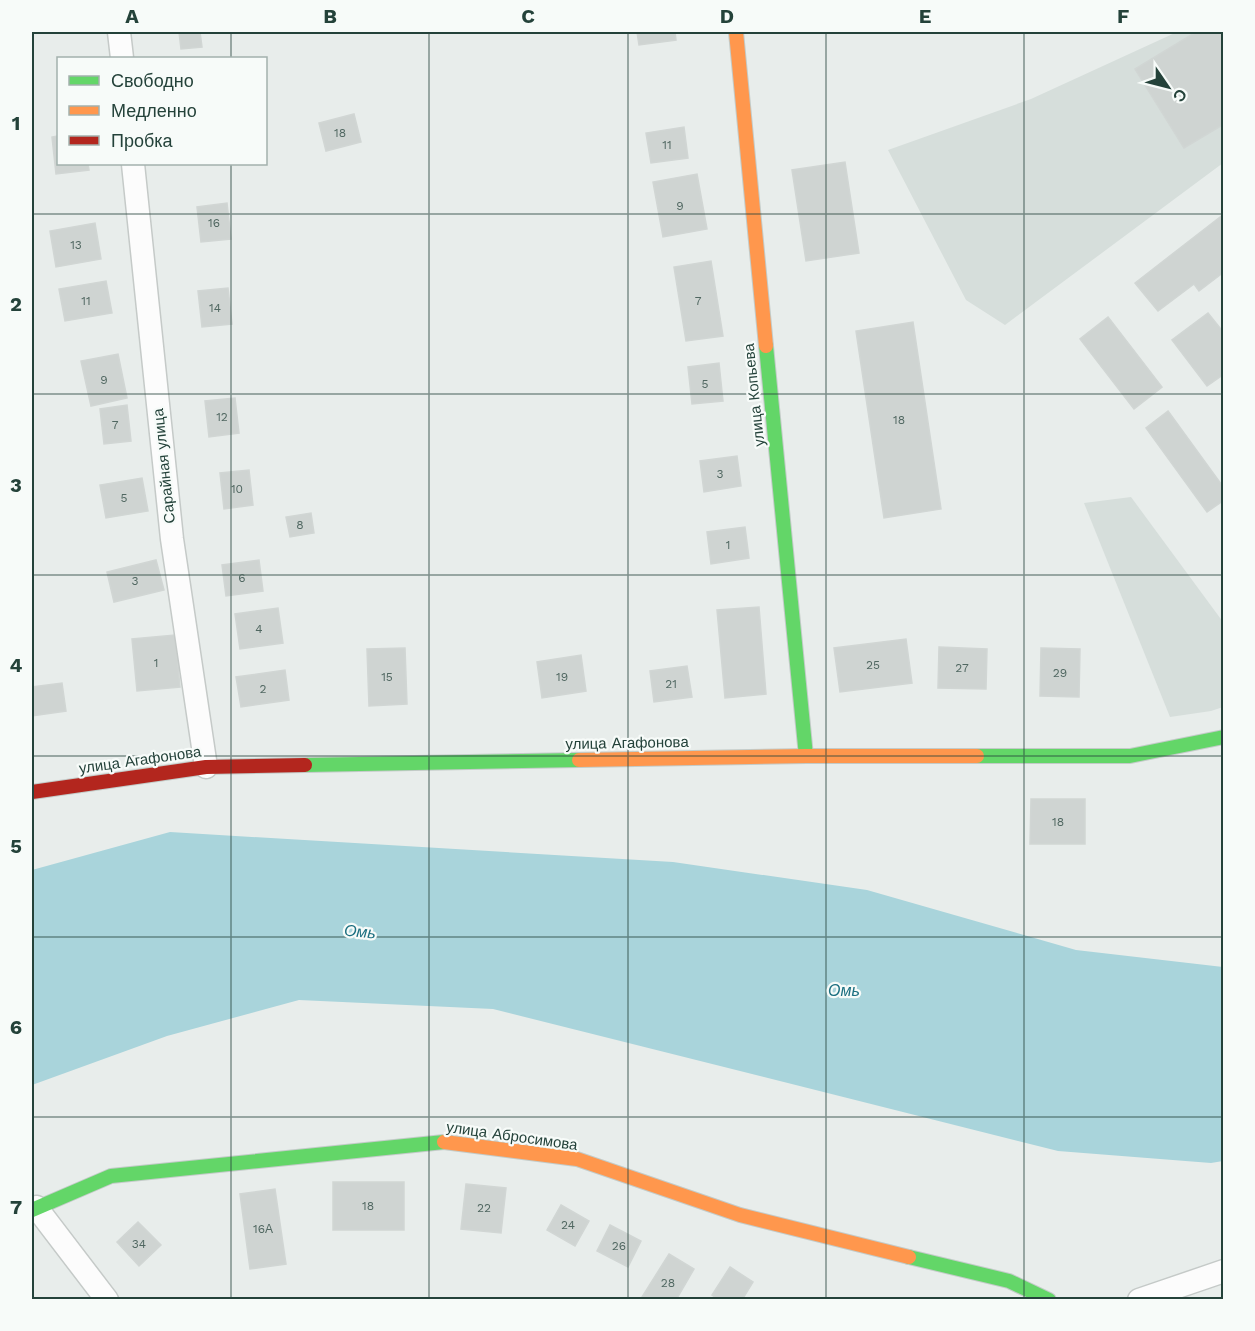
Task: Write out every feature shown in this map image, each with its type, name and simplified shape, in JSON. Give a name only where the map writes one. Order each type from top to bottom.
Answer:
[{"type":"street","points":[[119,32],[122,57]]},
{"type":"street","name":"улица Копьева","points":[[736,32],[806,756]]},
{"type":"street","name":"Сарайная улица","points":[[133,165],[172,539],[206,767]]},
{"type":"street","name":"улица Агафонова","points":[[32,792],[206,767],[806,756],[1130,756],[1224,737]]},
{"type":"street","name":"улица Абросимова","points":[[34,1208],[111,1176],[450,1141],[577,1159],[740,1215],[1009,1281],[1048,1299]]},
{"type":"street","points":[[34,1208],[107,1299]]},
{"type":"street","points":[[1139,1299],[1224,1271]]},
{"type":"shaded area","points":[[1177,32],[1223,32],[1223,163],[1005,325],[966,300],[888,150],[1031,99]]},
{"type":"shaded area","points":[[1131,497],[1223,622],[1223,707],[1170,717],[1084,503]]},
{"type":"water","name":"Омь","points":[[170,832],[673,862],[867,890],[1076,950],[1223,967],[1223,1161],[1211,1163],[1058,1151],[493,1009],[299,1000],[167,1036],[32,1085],[32,870]]},
{"type":"building","points":[[179,32],[200,32],[202,47],[181,49]]},
{"type":"building","points":[[637,32],[675,32],[676,40],[639,45]]},
{"type":"building","points":[[1196,32],[1224,32],[1224,124],[1184,148],[1135,69]]},
{"type":"building","points":[[354,114],[361,142],[326,151],[319,123]]},
{"type":"building","points":[[684,127],[688,158],[651,163],[646,133]]},
{"type":"building","points":[[57,136],[57,165],[88,165],[89,170],[56,174],[52,137]]},
{"type":"building","points":[[845,162],[859,253],[806,261],[792,170]]},
{"type":"building","points":[[697,174],[707,229],[663,237],[653,182]]},
{"type":"building","points":[[227,203],[231,239],[201,242],[197,207]]},
{"type":"building","points":[[1224,214],[1224,272],[1199,291],[1194,284],[1158,311],[1135,283]]},
{"type":"building","points":[[95,223],[101,259],[56,267],[50,231]]},
{"type":"building","points":[[711,261],[723,336],[686,341],[674,267]]},
{"type":"building","points":[[106,281],[112,313],[65,321],[59,289]]},
{"type":"building","points":[[228,288],[232,324],[202,327],[198,291]]},
{"type":"building","points":[[1208,313],[1224,333],[1224,374],[1207,386],[1172,340]]},
{"type":"building","points":[[1108,317],[1162,387],[1134,409],[1080,339]]},
{"type":"building","points":[[913,322],[941,509],[884,518],[856,331]]},
{"type":"building","points":[[118,354],[127,398],[91,406],[81,361]]},
{"type":"building","points":[[719,363],[723,401],[692,404],[688,367]]},
{"type":"building","points":[[235,398],[239,433],[209,437],[205,401]]},
{"type":"building","points":[[127,405],[131,441],[104,444],[100,409]]},
{"type":"building","points":[[1168,411],[1224,488],[1224,500],[1207,512],[1146,428]]},
{"type":"building","points":[[737,456],[741,486],[704,492],[700,461]]},
{"type":"building","points":[[249,470],[253,505],[224,509],[220,473]]},
{"type":"building","points":[[142,478],[148,511],[106,518],[100,485]]},
{"type":"building","points":[[311,513],[314,533],[290,537],[286,517]]},
{"type":"building","points":[[745,527],[749,558],[711,564],[707,532]]},
{"type":"building","points":[[156,560],[164,590],[114,602],[107,572]]},
{"type":"building","points":[[259,560],[263,591],[226,596],[222,565]]},
{"type":"building","points":[[759,607],[766,694],[725,698],[717,610]]},
{"type":"building","points":[[278,608],[283,643],[240,649],[235,614]]},
{"type":"building","points":[[175,635],[180,687],[137,691],[132,639]]},
{"type":"building","points":[[906,639],[912,683],[840,692],[834,648]]},
{"type":"building","points":[[939,647],[987,649],[986,689],[938,688]]},
{"type":"building","points":[[405,648],[407,704],[369,706],[367,649]]},
{"type":"building","points":[[1041,648],[1080,649],[1079,697],[1040,696]]},
{"type":"building","points":[[581,655],[586,691],[542,698],[537,662]]},
{"type":"building","points":[[687,666],[692,697],[654,702],[650,671]]},
{"type":"building","points":[[285,670],[289,700],[241,707],[236,677]]},
{"type":"building","points":[[62,683],[66,711],[32,716],[32,687]]},
{"type":"building","points":[[1031,799],[1085,799],[1085,844],[1030,844]]},
{"type":"building","points":[[333,1182],[404,1182],[404,1230],[333,1230]]},
{"type":"building","points":[[466,1184],[506,1188],[501,1233],[461,1229]]},
{"type":"building","points":[[275,1189],[286,1264],[250,1269],[240,1194]]},
{"type":"building","points":[[561,1205],[589,1221],[575,1246],[547,1230]]},
{"type":"building","points":[[138,1222],[161,1245],[139,1266],[117,1242]]},
{"type":"building","points":[[610,1225],[641,1241],[628,1267],[597,1251]]},
{"type":"building","points":[[669,1254],[694,1269],[676,1300],[647,1300],[642,1297]]},
{"type":"building","points":[[730,1267],[753,1282],[742,1300],[719,1300],[712,1295]]},
{"type":"traffic: fast","points":[[766,346],[806,756]]},
{"type":"traffic: fast","points":[[977,756],[1130,756],[1224,737]]},
{"type":"traffic: fast","points":[[305,765],[579,760]]},
{"type":"traffic: fast","points":[[32,1210],[111,1176],[444,1142]]},
{"type":"traffic: fast","points":[[909,1257],[1009,1281],[1049,1300]]},
{"type":"traffic: slow","points":[[736,32],[766,346]]},
{"type":"traffic: slow","points":[[579,760],[977,756]]},
{"type":"traffic: slow","points":[[444,1142],[577,1159],[740,1215],[909,1257]]},
{"type":"traffic: jam","points":[[32,792],[206,767],[305,765]]}]
